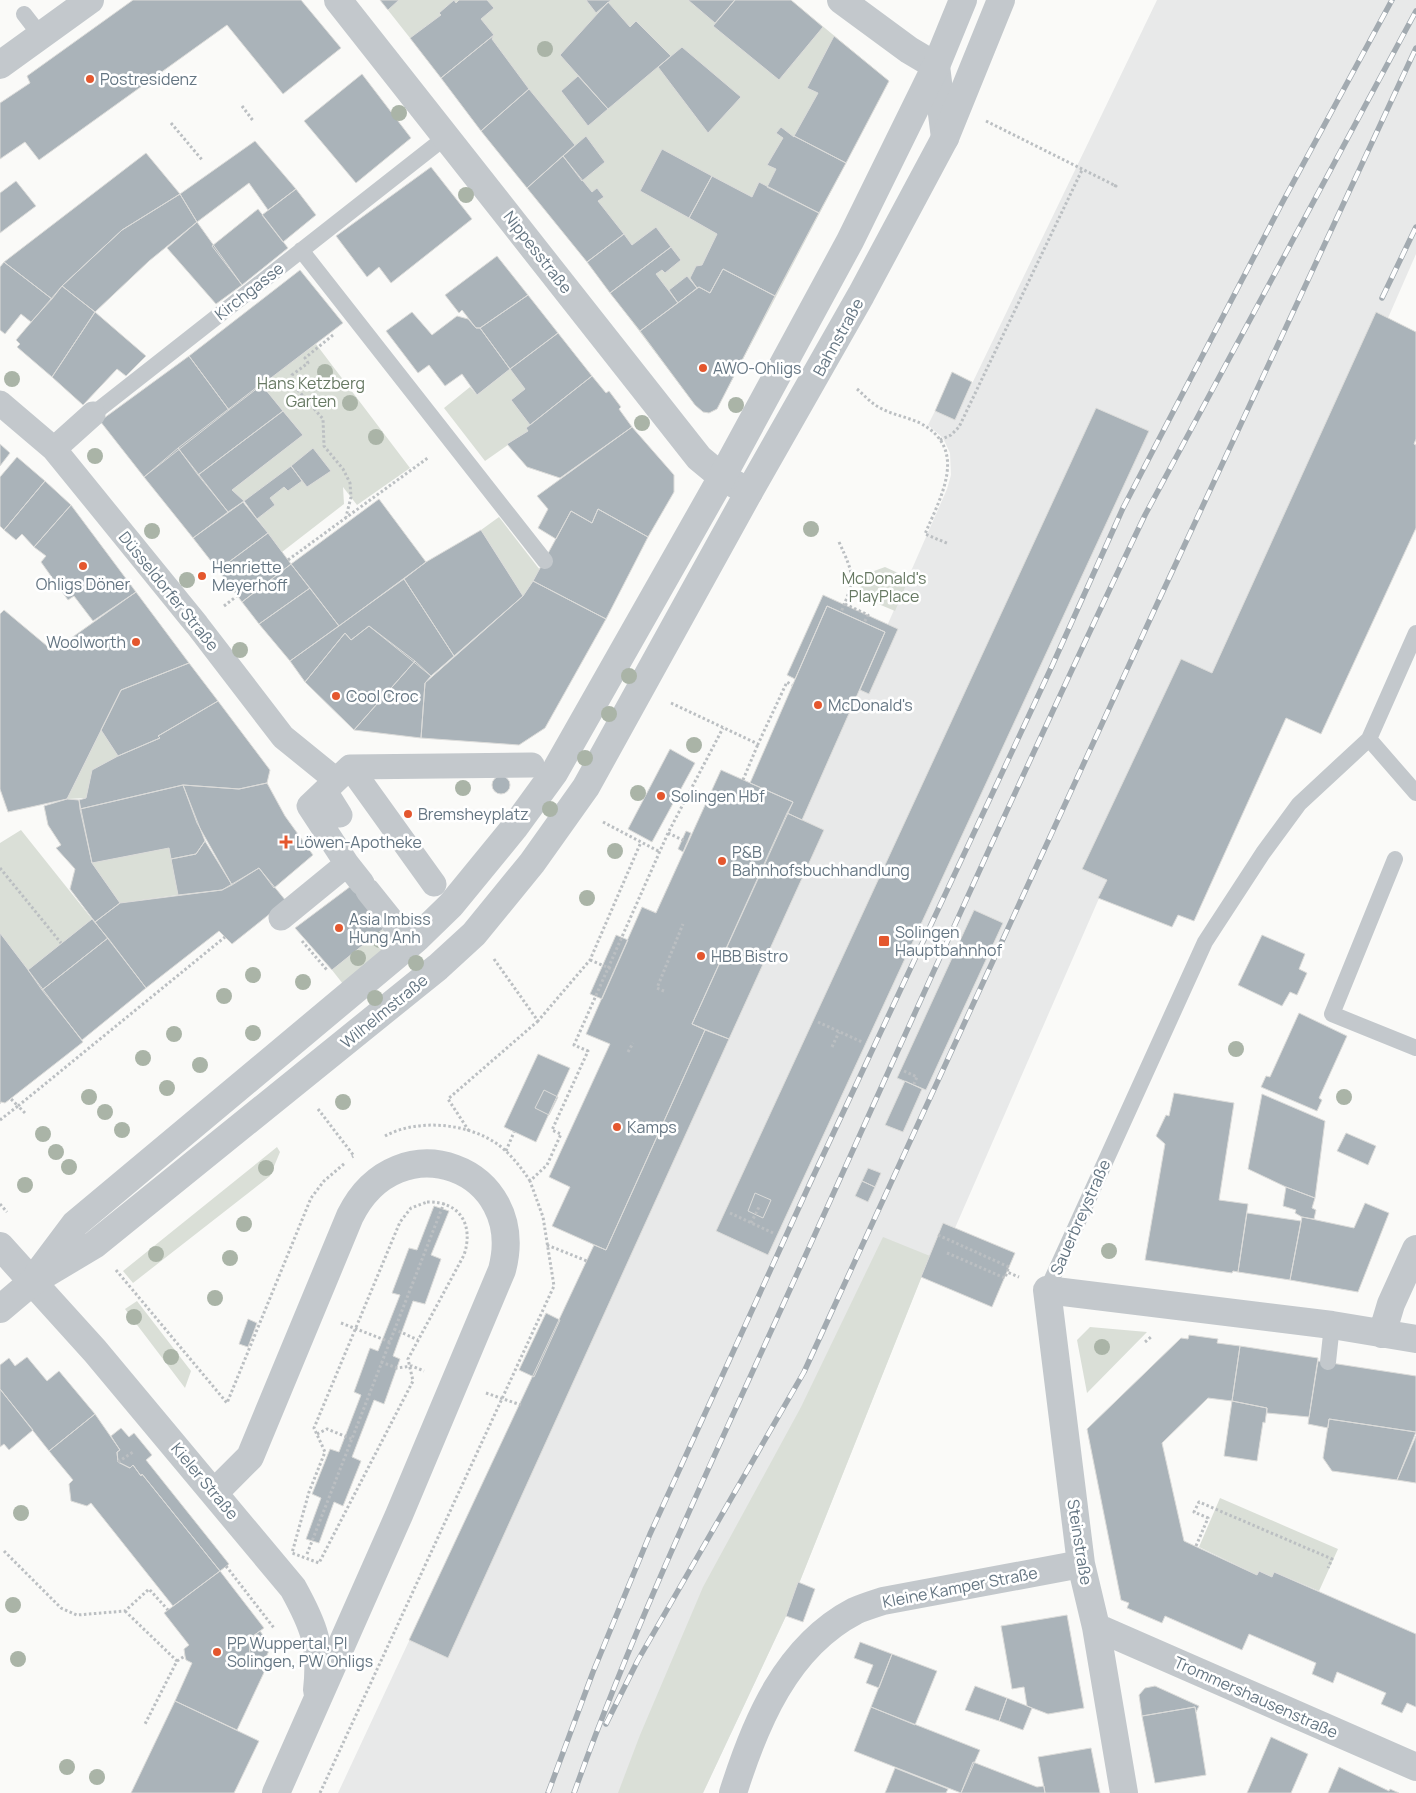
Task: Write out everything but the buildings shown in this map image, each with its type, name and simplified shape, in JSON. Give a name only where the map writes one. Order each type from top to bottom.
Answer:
[{"type":"street","points":[[0,65],[90,0]]},
{"type":"street","name":"Nippesstraße","points":[[338,0],[700,458],[722,477],[749,492]]},
{"type":"street","points":[[841,0],[909,50],[936,66]]},
{"type":"street","points":[[722,477],[850,241],[936,66],[963,0]]},
{"type":"street","name":"Bahnstraße","points":[[653,663],[861,295],[945,138],[1001,0]]},
{"type":"street","points":[[936,66],[945,138]]},
{"type":"street","name":"Düsseldorfer Straße","points":[[0,403],[54,449],[197,625],[283,737],[337,779],[442,894]]},
{"type":"street","name":"Kirchgasse","points":[[54,449],[92,414]]},
{"type":"street","name":"Wilhelmstraße","points":[[32,1282],[74,1224],[416,939],[442,894],[514,828],[554,773],[722,477]]},
{"type":"street","name":"Wilhelmstraße","points":[[0,1309],[32,1282],[94,1246],[438,967],[474,934],[532,863],[586,787],[653,663]]},
{"type":"street","points":[[396,926],[346,864],[309,806],[337,779],[532,764]]},
{"type":"street","name":"Düsseldorfer Straße","points":[[337,779],[340,816]]},
{"type":"street","points":[[281,918],[346,864]]},
{"type":"street","name":"Kieler Straße","points":[[215,1492],[240,1468],[253,1450],[350,1216],[365,1192],[388,1173],[423,1163],[440,1164],[470,1176],[480,1184],[496,1204],[506,1235],[506,1256],[456,1383],[374,1574],[276,1793]]},
{"type":"street","name":"Kieler Straße","points":[[0,1246],[95,1351],[215,1492],[293,1588],[311,1620],[317,1643],[320,1668],[315,1707]]},
{"type":"street","points":[[1382,1334],[1391,1304],[1416,1249]]},
{"type":"street","name":"Sauerbreystraße","points":[[1047,1290],[1332,1325],[1416,1339]]},
{"type":"street","name":"Steinstraße","points":[[1047,1290],[1081,1564],[1096,1627],[1124,1793]]},
{"type":"street","name":"Kleine Kamper Straße","points":[[733,1793],[751,1741],[773,1694],[789,1668],[831,1626],[855,1611],[883,1600],[1081,1564]]},
{"type":"street","name":"Trommershausenstraße","points":[[1096,1627],[1416,1767]]},
{"type":"lane","points":[[24,14],[42,36]]},
{"type":"lane","name":"Kirchgasse","points":[[92,414],[446,136]]},
{"type":"lane","points":[[300,250],[355,317],[545,561]]},
{"type":"lane","points":[[1416,633],[1369,739],[1416,793]]},
{"type":"lane","name":"Sauerbreystraße","points":[[1047,1290],[1205,942],[1263,853],[1299,804],[1369,739]]},
{"type":"lane","points":[[1395,859],[1332,1014],[1416,1048]]},
{"type":"lane","points":[[1328,1362],[1332,1325]]},
{"type":"path","points":[[242,106],[254,122]]},
{"type":"path","points":[[982,118],[1116,186],[1113,185]]},
{"type":"path","points":[[171,123],[203,161]]},
{"type":"path","points":[[940,440],[951,435],[959,427],[1082,170]]},
{"type":"path","points":[[346,517],[351,497],[350,484],[343,469],[324,446],[323,418],[290,381],[292,375],[308,363],[304,358],[355,317]]},
{"type":"path","points":[[857,389],[874,405],[920,423],[940,440],[946,450],[947,475],[945,486],[925,534],[949,544]]},
{"type":"path","points":[[288,560],[452,441]]},
{"type":"path","points":[[839,542],[851,569],[851,589],[841,612]]},
{"type":"path","points":[[844,604],[868,615],[864,623]]},
{"type":"path","points":[[743,780],[787,682],[792,686]]},
{"type":"path","points":[[668,702],[758,744]]},
{"type":"path","points":[[547,1165],[561,1134],[552,1130],[588,1052],[574,1045],[668,833],[723,728]]},
{"type":"path","points":[[600,820],[660,852]]},
{"type":"path","points":[[668,833],[687,842]]},
{"type":"path","points":[[530,1181],[517,1162],[506,1151],[491,1140],[469,1132],[448,1099],[538,1021],[590,960],[641,842]]},
{"type":"path","points":[[0,868],[61,943]]},
{"type":"path","points":[[281,918],[340,1004]]},
{"type":"path","points":[[664,991],[657,988],[683,924]]},
{"type":"path","points":[[0,1120],[225,937]]},
{"type":"path","points":[[492,957],[538,1021]]},
{"type":"path","points":[[590,960],[614,970]]},
{"type":"path","points":[[818,1022],[862,1042]]},
{"type":"path","points":[[832,1046],[839,1032]]},
{"type":"path","points":[[628,1052],[633,1043]]},
{"type":"path","points":[[904,1071],[917,1077],[913,1086]]},
{"type":"path","points":[[11,1099],[25,1113]]},
{"type":"path","points":[[116,1270],[227,1403],[311,1198],[329,1176],[354,1156],[318,1108]]},
{"type":"path","points":[[506,1151],[514,1132]]},
{"type":"path","points":[[427,1202],[436,1202],[444,1203],[459,1213],[468,1231],[465,1256],[408,1359],[414,1381],[318,1563],[292,1553],[309,1492],[325,1452],[313,1428],[356,1328],[400,1222],[411,1208],[427,1202]]},
{"type":"path","points":[[751,1224],[760,1205]]},
{"type":"path","points":[[312,1541],[442,1209]]},
{"type":"path","points":[[730,1213],[773,1233]]},
{"type":"path","points":[[938,1235],[1009,1267]]},
{"type":"path","points":[[547,1245],[587,1261]]},
{"type":"path","points":[[947,1253],[1004,1278],[1007,1272]]},
{"type":"path","points":[[356,1328],[390,1342]]},
{"type":"path","points":[[394,1330],[418,1340]]},
{"type":"path","points":[[381,1362],[397,1368],[410,1366]]},
{"type":"path","points":[[320,1793],[502,1399],[521,1405]]},
{"type":"path","points":[[317,1434],[328,1428],[352,1438]]},
{"type":"path","points":[[118,1462],[133,1452]]},
{"type":"path","points":[[1196,1546],[1208,1518],[1194,1512],[1199,1502],[1332,1560],[1328,1568]]},
{"type":"path","points":[[4,1551],[61,1608],[77,1615],[125,1611],[149,1589],[168,1610]]},
{"type":"path","points":[[226,1566],[275,1631]]},
{"type":"path","points":[[125,1611],[177,1661]]},
{"type":"path","points":[[144,1726],[177,1661],[185,1656]]},
{"type":"shaded area","points":[[1157,0],[1416,0],[1416,254],[1388,318],[1376,313],[1212,673],[1107,880],[955,1228],[943,1223],[786,1616],[703,1793],[338,1793],[594,1245],[552,1226],[570,1187],[549,1177],[610,1044],[586,1034],[642,907],[656,912],[721,770],[793,802],[802,820],[947,489],[951,475],[950,453],[943,438],[928,425],[935,411],[955,419]]},
{"type":"green space","points":[[380,0],[791,0],[889,81],[717,409],[695,405],[587,262]]},
{"type":"green space","name":"Hans Ketzberg Garten","points":[[316,344],[410,468],[357,505],[343,487],[344,504],[282,552],[244,501],[232,490],[303,435],[261,384]]},
{"type":"green space","points":[[510,369],[525,389],[511,400],[530,425],[526,428],[528,431],[485,461],[444,408],[470,387],[477,395]]},
{"type":"green space","points":[[499,517],[540,570],[523,596],[481,530]]},
{"type":"green space","name":"McDonald's PlayPlace","points":[[885,567],[909,578],[895,611],[857,595],[866,574]]},
{"type":"green space","points":[[101,730],[118,756],[92,770],[86,798],[67,799]]},
{"type":"green space","points":[[21,830],[92,919],[28,970],[0,933],[0,843]]},
{"type":"green space","points":[[169,848],[178,895],[120,903],[92,863]]},
{"type":"green space","points":[[383,929],[393,940],[343,984],[332,970]]},
{"type":"green space","points":[[277,1147],[280,1152],[270,1176],[133,1283],[123,1271]]},
{"type":"green space","points":[[883,1237],[930,1256],[786,1616],[703,1793],[618,1793],[640,1735],[703,1587],[801,1407]]},
{"type":"green space","points":[[137,1301],[191,1371],[185,1388],[125,1309]]},
{"type":"green space","points":[[1090,1327],[1147,1332],[1087,1393],[1077,1340]]},
{"type":"green space","points":[[1220,1498],[1338,1549],[1319,1591],[1274,1572],[1272,1577],[1259,1571],[1257,1575],[1199,1547]]},
{"type":"railway","points":[[548,1793],[593,1672],[650,1534],[811,1181],[1052,666],[1123,508],[1281,205],[1392,0]]},
{"type":"railway","points":[[574,1793],[626,1658],[683,1526],[1101,608],[1145,515],[1416,11]]},
{"type":"railway","points":[[606,1724],[638,1660],[804,1372],[1158,602],[1416,48]]},
{"type":"railway","points":[[1382,298],[1416,227]]},
{"type":"place","name":"Postresidenz","points":[[90,79]]},
{"type":"place","name":"AWO-Ohligs","points":[[703,368]]},
{"type":"place","name":"Ohligs Döner","points":[[83,566]]},
{"type":"place","name":"Henriette Meyerhoff","points":[[202,576]]},
{"type":"place","name":"Woolworth","points":[[136,642]]},
{"type":"place","name":"Cool Croc","points":[[336,696]]},
{"type":"place","name":"McDonald's","points":[[818,705]]},
{"type":"place","name":"Solingen Hbf","points":[[661,796]]},
{"type":"place","name":"Bremsheyplatz","points":[[408,814]]},
{"type":"place","name":"Löwen-Apotheke","points":[[286,842]]},
{"type":"place","name":"P&B Bahnhofsbuchhandlung","points":[[722,861]]},
{"type":"place","name":"Asia Imbiss Hung Anh","points":[[339,928]]},
{"type":"place","name":"Solingen Hauptbahnhof","points":[[884,941]]},
{"type":"place","name":"HBB Bistro","points":[[701,956]]},
{"type":"place","name":"Kamps","points":[[617,1127]]},
{"type":"place","name":"PP Wuppertal, PI Solingen, PW Ohligs","points":[[217,1652]]}]
